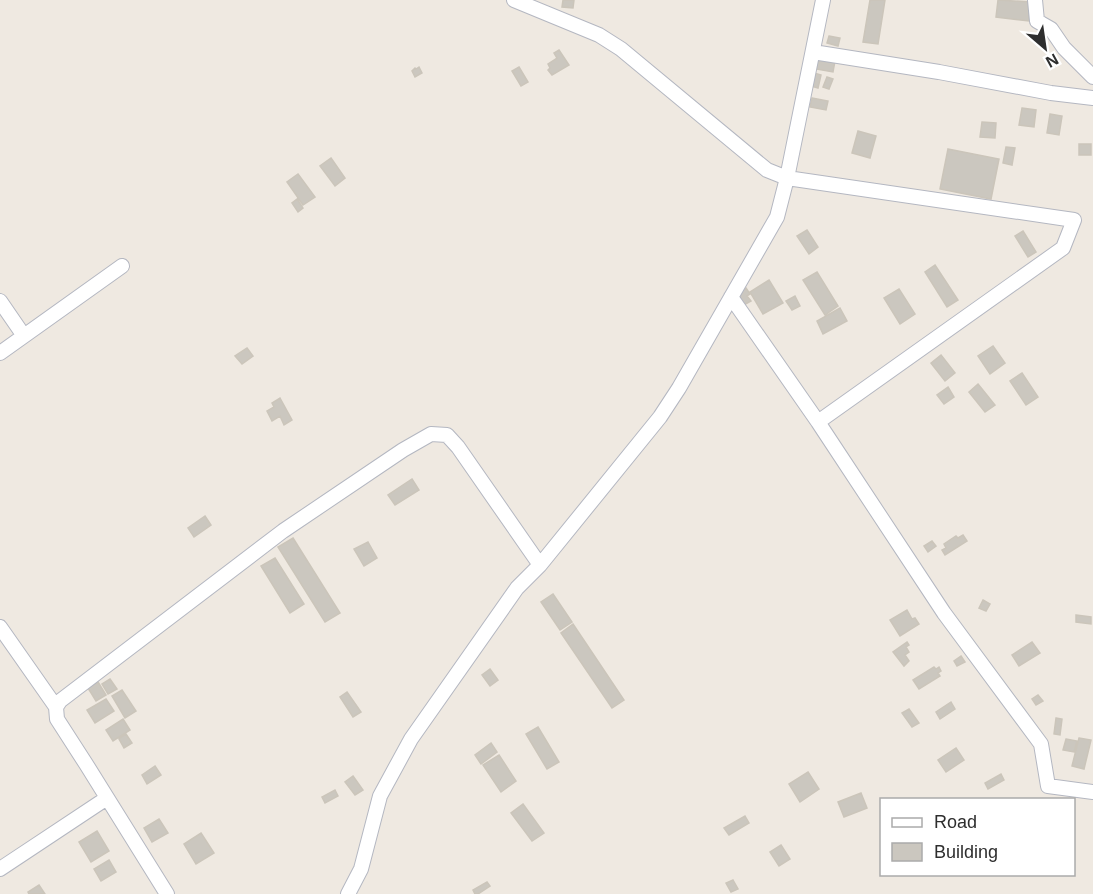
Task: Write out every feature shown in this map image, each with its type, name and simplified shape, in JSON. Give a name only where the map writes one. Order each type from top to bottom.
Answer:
[{"type":"street","points":[[514,0],[599,36],[621,49],[767,170],[788,178],[1074,220],[1063,248],[818,422]]},
{"type":"street","points":[[348,894],[361,869],[380,796],[411,739],[517,588],[540,565],[660,417],[777,217],[788,178],[823,0]]},
{"type":"street","points":[[1037,0],[1037,21],[1051,29],[1064,48],[1093,76]]},
{"type":"street","points":[[813,52],[1051,93],[1093,98]]},
{"type":"street","points":[[0,353],[122,266]]},
{"type":"street","points":[[731,297],[818,422],[944,613],[1041,744],[1048,786],[1093,792]]},
{"type":"street","points":[[0,301],[24,336]]},
{"type":"street","points":[[56,707],[60,700],[286,529],[403,450],[431,434],[447,435],[458,447],[540,565]]},
{"type":"street","points":[[0,627],[56,707],[57,719],[167,894]]},
{"type":"street","points":[[0,869],[107,798]]},
{"type":"building","points":[[563,0],[574,0],[573,8],[562,7]]},
{"type":"building","points":[[870,0],[885,0],[878,44],[863,42]]},
{"type":"building","points":[[998,0],[1031,2],[1029,21],[996,17]]},
{"type":"building","points":[[829,36],[840,38],[838,46],[827,43]]},
{"type":"building","points":[[559,50],[569,65],[552,75],[548,70],[550,68],[548,64],[557,58],[554,53]]},
{"type":"building","points":[[818,59],[835,61],[833,72],[816,69]]},
{"type":"building","points":[[419,67],[422,73],[415,77],[412,71]]},
{"type":"building","points":[[519,67],[528,82],[521,86],[512,71]]},
{"type":"building","points":[[814,73],[821,75],[818,88],[811,86]]},
{"type":"building","points":[[827,77],[833,79],[829,89],[823,87]]},
{"type":"building","points":[[812,98],[828,101],[826,110],[810,107]]},
{"type":"building","points":[[1022,108],[1036,110],[1034,127],[1019,125]]},
{"type":"building","points":[[1050,114],[1062,116],[1059,135],[1047,133]]},
{"type":"building","points":[[982,122],[996,123],[995,138],[980,137]]},
{"type":"building","points":[[858,131],[876,136],[870,158],[852,153]]},
{"type":"building","points":[[1079,144],[1091,144],[1091,155],[1079,155]]},
{"type":"building","points":[[1006,147],[1015,148],[1012,165],[1003,163]]},
{"type":"building","points":[[948,149],[999,159],[991,199],[940,189]]},
{"type":"building","points":[[331,158],[345,178],[335,186],[320,166]]},
{"type":"building","points":[[298,174],[315,197],[303,205],[287,182]]},
{"type":"building","points":[[297,199],[303,208],[298,212],[292,203]]},
{"type":"building","points":[[807,230],[818,247],[809,254],[797,236]]},
{"type":"building","points":[[1023,231],[1036,252],[1028,257],[1015,236]]},
{"type":"building","points":[[935,265],[958,300],[947,307],[925,272]]},
{"type":"building","points":[[817,272],[838,306],[825,315],[803,280]]},
{"type":"building","points":[[769,280],[783,303],[763,314],[750,292]]},
{"type":"building","points":[[746,288],[750,294],[747,296],[751,301],[742,306],[735,294]]},
{"type":"building","points":[[899,289],[915,314],[900,324],[884,298]]},
{"type":"building","points":[[795,296],[800,306],[792,310],[786,301]]},
{"type":"building","points":[[840,308],[847,321],[823,334],[817,321]]},
{"type":"building","points":[[993,346],[1005,363],[990,374],[978,356]]},
{"type":"building","points":[[247,348],[253,356],[242,364],[235,356]]},
{"type":"building","points":[[941,355],[955,373],[945,381],[931,363]]},
{"type":"building","points":[[1022,373],[1038,397],[1026,405],[1010,381]]},
{"type":"building","points":[[978,384],[995,405],[985,412],[969,392]]},
{"type":"building","points":[[948,387],[954,397],[944,404],[937,395]]},
{"type":"building","points":[[280,398],[292,420],[284,425],[280,416],[272,421],[267,411],[274,407],[272,403]]},
{"type":"building","points":[[412,479],[419,490],[395,505],[388,495]]},
{"type":"building","points":[[205,516],[211,525],[194,537],[188,528]]},
{"type":"building","points":[[963,535],[967,541],[945,555],[942,550],[946,548],[944,544],[956,536],[958,538]]},
{"type":"building","points":[[293,538],[340,613],[325,622],[278,547]]},
{"type":"building","points":[[932,541],[936,546],[928,552],[924,546]]},
{"type":"building","points":[[368,542],[377,558],[364,566],[354,549]]},
{"type":"building","points":[[275,558],[304,604],[290,613],[261,566]]},
{"type":"building","points":[[553,594],[572,622],[560,630],[541,602]]},
{"type":"building","points":[[983,600],[990,604],[986,611],[979,608]]},
{"type":"building","points":[[907,610],[912,619],[915,618],[919,624],[900,636],[890,620]]},
{"type":"building","points":[[1076,615],[1091,617],[1091,624],[1076,622]]},
{"type":"building","points":[[573,624],[624,700],[612,708],[561,633]]},
{"type":"building","points":[[907,642],[909,645],[906,647],[909,652],[905,655],[909,661],[904,666],[893,652]]},
{"type":"building","points":[[1032,642],[1040,653],[1019,666],[1012,655]]},
{"type":"building","points":[[961,656],[965,662],[957,666],[954,661]]},
{"type":"building","points":[[934,667],[936,669],[939,667],[940,676],[919,689],[913,680]]},
{"type":"building","points":[[490,669],[498,680],[490,686],[482,675]]},
{"type":"building","points":[[110,679],[117,689],[108,694],[102,684]]},
{"type":"building","points":[[98,682],[106,695],[96,701],[88,688]]},
{"type":"building","points":[[122,690],[136,711],[125,718],[112,696]]},
{"type":"building","points":[[347,692],[361,712],[353,717],[340,697]]},
{"type":"building","points":[[1038,695],[1043,701],[1036,705],[1032,699]]},
{"type":"building","points":[[106,699],[114,711],[95,723],[87,710]]},
{"type":"building","points":[[951,702],[955,709],[940,719],[936,712]]},
{"type":"building","points":[[909,709],[919,723],[912,727],[902,713]]},
{"type":"building","points":[[1056,718],[1062,719],[1060,735],[1054,734]]},
{"type":"building","points":[[123,719],[130,730],[113,741],[106,730]]},
{"type":"building","points":[[538,727],[559,762],[547,769],[526,734]]},
{"type":"building","points":[[126,734],[132,743],[124,748],[119,739]]},
{"type":"building","points":[[1079,738],[1091,740],[1084,769],[1072,766]]},
{"type":"building","points":[[1066,739],[1077,741],[1074,752],[1063,750]]},
{"type":"building","points":[[491,743],[497,752],[481,764],[475,755]]},
{"type":"building","points":[[956,748],[964,760],[946,772],[938,760]]},
{"type":"building","points":[[499,755],[516,781],[501,792],[483,765]]},
{"type":"building","points":[[155,766],[161,775],[147,784],[142,775]]},
{"type":"building","points":[[808,772],[819,789],[800,802],[789,784]]},
{"type":"building","points":[[1001,774],[1004,780],[988,789],[985,783]]},
{"type":"building","points":[[353,776],[363,790],[355,795],[345,782]]},
{"type":"building","points":[[335,790],[338,796],[325,803],[322,797]]},
{"type":"building","points":[[861,793],[867,808],[844,817],[838,802]]},
{"type":"building","points":[[523,804],[544,833],[532,841],[511,813]]},
{"type":"building","points":[[745,816],[749,823],[729,835],[724,828]]},
{"type":"building","points":[[159,819],[168,833],[152,842],[144,828]]},
{"type":"building","points":[[97,831],[109,851],[91,862],[79,842]]},
{"type":"building","points":[[201,833],[214,853],[196,864],[184,844]]},
{"type":"building","points":[[781,845],[790,859],[779,866],[770,852]]},
{"type":"building","points":[[109,860],[116,872],[101,881],[94,869]]},
{"type":"building","points":[[733,880],[738,889],[731,892],[726,883]]},
{"type":"building","points":[[487,882],[490,886],[475,894],[473,890]]},
{"type":"building","points":[[39,885],[45,894],[29,894],[28,892]]}]
